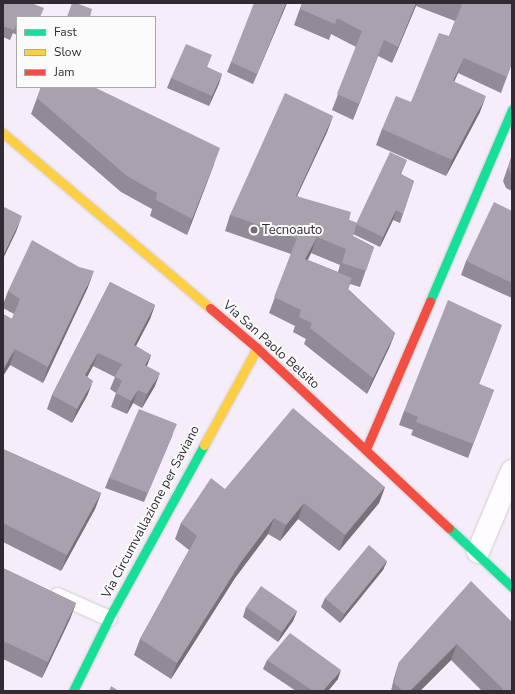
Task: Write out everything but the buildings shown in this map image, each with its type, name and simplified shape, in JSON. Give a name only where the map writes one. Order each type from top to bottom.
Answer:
[{"type":"main road","points":[[366,449],[512,110]]},
{"type":"main road","name":"Via San Paolo Belsito","points":[[3,133],[257,348],[478,552],[512,586]]},
{"type":"main road","name":"Via Circumvallazione per Saviano","points":[[73,691],[109,618],[257,348]]},
{"type":"street","points":[[478,552],[512,471]]},
{"type":"lane","points":[[45,589],[109,618]]},
{"type":"traffic: fast","points":[[430,301],[512,110]]},
{"type":"traffic: fast","points":[[73,691],[109,618],[204,445]]},
{"type":"traffic: fast","points":[[449,528],[512,587]]},
{"type":"traffic: slow","points":[[3,133],[210,308]]},
{"type":"traffic: slow","points":[[204,445],[257,348]]},
{"type":"traffic: jam","points":[[366,449],[430,301]]},
{"type":"traffic: jam","points":[[210,308],[257,348],[449,528]]},
{"type":"place","name":"Tecnoauto","points":[[254,230]]}]
